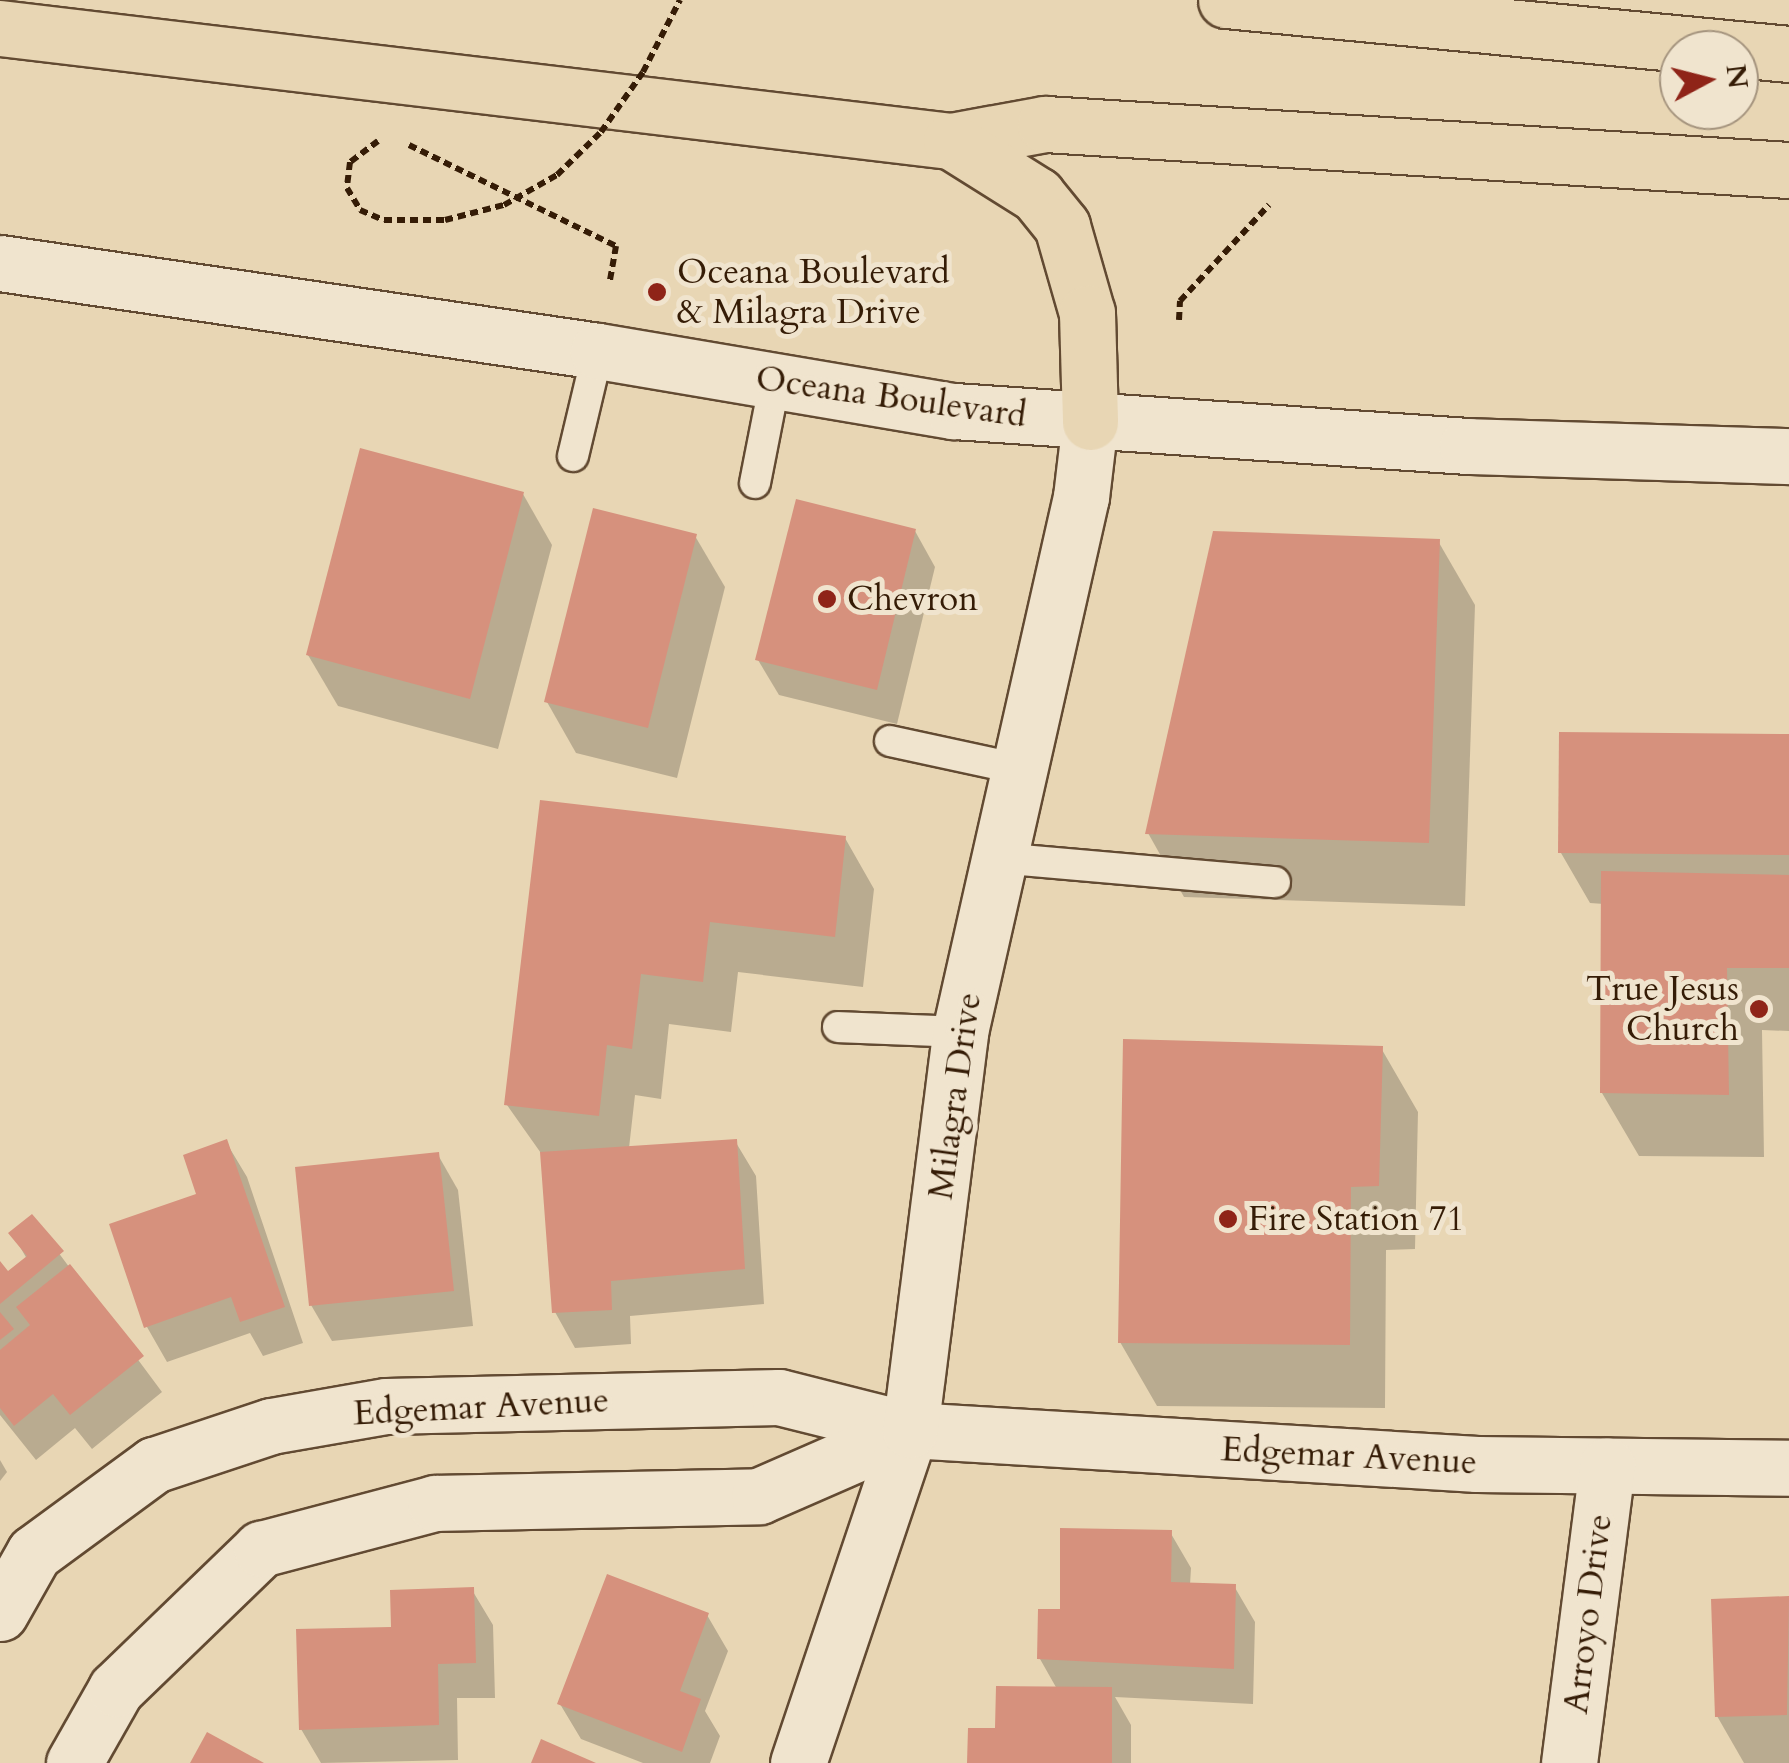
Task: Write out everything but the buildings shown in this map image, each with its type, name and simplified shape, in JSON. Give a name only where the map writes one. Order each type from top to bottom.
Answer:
[{"type":"highway","points":[[1226,0],[1789,54]]},
{"type":"highway","points":[[0,28],[951,141],[1044,124],[1789,170]]},
{"type":"highway","points":[[951,141],[1036,195],[1062,226],[1087,313],[1090,422]]},
{"type":"street","name":"Oceana Boulevard","points":[[0,263],[598,350],[954,411],[1467,446],[1789,456]]},
{"type":"street","name":"Milagra Drive","points":[[798,1763],[910,1430],[960,1032],[1081,496],[1090,422]]},
{"type":"street","name":"Edgemar Avenue","points":[[0,1613],[34,1552],[154,1465],[271,1426],[386,1406],[779,1396],[910,1430],[1477,1464],[1789,1468]]},
{"type":"street","name":"Edgemar Avenue","points":[[74,1763],[116,1689],[261,1550],[435,1504],[759,1496],[910,1430]]},
{"type":"street","name":"Arroyo Drive","points":[[1568,1763],[1607,1465]]},
{"type":"lane","points":[[573,456],[598,350]]},
{"type":"lane","points":[[755,483],[775,381]]},
{"type":"lane","points":[[890,742],[1019,769]]},
{"type":"lane","points":[[998,858],[1275,882]]},
{"type":"lane","points":[[838,1027],[960,1032]]},
{"type":"path","points":[[610,281],[616,246],[416,148],[392,138],[368,143],[350,162],[347,188],[360,210],[384,220],[444,220],[504,205],[530,190],[557,175],[601,132],[643,72],[680,0]]},
{"type":"path","points":[[1179,320],[1180,301],[1277,197]]},
{"type":"place","name":"Oceana Boulevard & Milagra Drive","points":[[657,292]]},
{"type":"place","name":"Chevron","points":[[827,599]]},
{"type":"place","name":"True Jesus Church","points":[[1759,1009]]},
{"type":"place","name":"Fire Station 71","points":[[1228,1219]]}]
